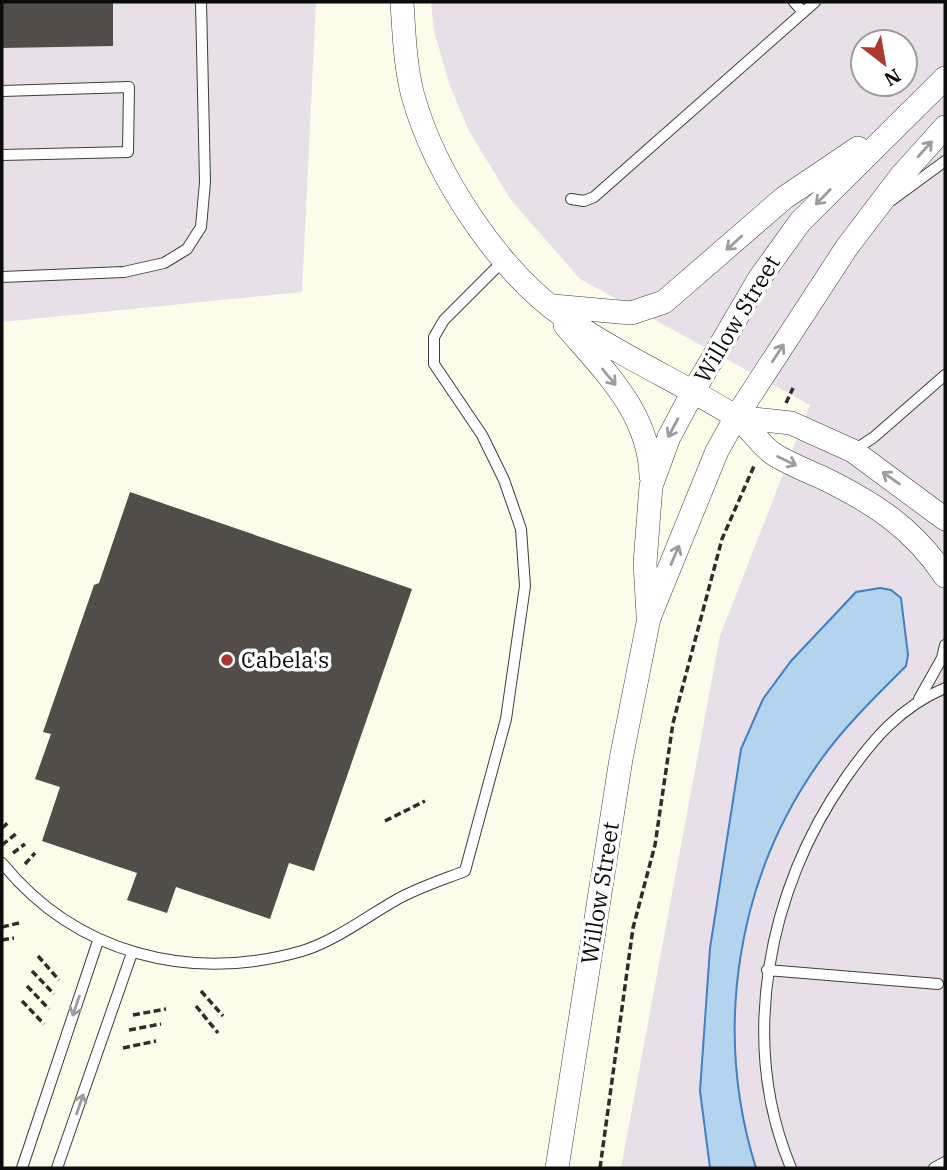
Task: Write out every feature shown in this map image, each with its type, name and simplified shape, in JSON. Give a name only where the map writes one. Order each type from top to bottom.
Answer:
[{"type":"street","points":[[402,2],[409,77],[429,142],[463,204],[505,259],[550,306],[634,409],[649,448],[651,486]]},
{"type":"street","name":"Willow Street","points":[[649,618],[645,563],[651,486],[669,437],[693,392],[760,279],[790,235],[829,191],[945,78]]},
{"type":"street","points":[[550,306],[631,313],[664,302],[784,198],[906,116]]},
{"type":"street","name":"Willow Street","points":[[557,1168],[619,773],[649,618],[717,451],[736,417],[867,218],[945,127]]},
{"type":"street","points":[[550,306],[577,326],[736,417],[774,454],[850,492],[899,521],[933,557],[945,576]]},
{"type":"street","points":[[736,417],[790,423],[853,451],[945,519]]},
{"type":"lane","points":[[2,277],[124,272],[164,263],[187,249],[201,227],[205,182],[201,2]]},
{"type":"lane","points":[[793,2],[803,12]]},
{"type":"lane","points":[[571,199],[584,201],[594,197],[815,2]]},
{"type":"lane","points":[[2,91],[129,87],[128,152],[2,155]]},
{"type":"lane","points":[[867,218],[945,161]]},
{"type":"lane","points":[[2,863],[33,896],[98,941],[132,953],[181,961],[241,962],[303,951],[398,898],[465,871],[506,719],[525,586],[522,529],[504,480],[482,435],[439,373],[433,346],[438,328],[444,320],[505,259]]},
{"type":"lane","points":[[853,451],[874,437],[945,375]]},
{"type":"lane","points":[[919,699],[942,658],[945,645]]},
{"type":"lane","points":[[791,1168],[767,1071],[767,970],[773,938],[794,871],[827,804],[863,753],[902,711],[919,699],[945,688]]},
{"type":"lane","points":[[22,1168],[98,941]]},
{"type":"lane","points":[[57,1168],[132,953]]},
{"type":"lane","points":[[767,970],[938,984]]},
{"type":"lane","points":[[934,1168],[945,1162]]},
{"type":"path","points":[[600,1168],[633,928],[655,845],[673,723],[690,648],[722,539],[756,463]]},
{"type":"path","points":[[385,821],[425,801]]},
{"type":"path","points":[[2,828],[9,822]]},
{"type":"path","points":[[2,845],[17,833]]},
{"type":"path","points":[[2,927],[19,923]]},
{"type":"path","points":[[2,940],[15,938]]},
{"type":"path","points":[[38,956],[60,980]]},
{"type":"path","points":[[32,971],[54,994]]},
{"type":"path","points":[[27,986],[49,1009]]},
{"type":"path","points":[[201,991],[223,1016]]},
{"type":"path","points":[[22,1001],[44,1024]]},
{"type":"path","points":[[196,1006],[218,1033]]},
{"type":"path","points":[[133,1015],[166,1009]]},
{"type":"path","points":[[129,1030],[161,1024]]},
{"type":"path","points":[[123,1048],[156,1041]]},
{"type":"shaded area","points":[[2,2],[316,2],[302,292],[2,322]]},
{"type":"shaded area","points":[[431,2],[945,2],[945,1168],[621,1168],[720,636],[810,405],[580,279],[511,200],[469,131],[450,86],[434,31]]},
{"type":"water","points":[[880,588],[891,590],[901,598],[908,655],[906,666],[850,723],[820,761],[791,807],[769,855],[751,906],[740,957],[735,1010],[736,1063],[743,1116],[756,1168],[710,1168],[700,1091],[710,948],[741,749],[763,699],[791,661],[856,592]]},
{"type":"building","points":[[2,2],[113,2],[113,46],[2,48]]},
{"type":"building","name":"Cabela's","points":[[130,492],[412,589],[314,871],[289,863],[270,919],[176,887],[167,913],[127,900],[137,873],[42,841],[60,787],[35,779],[51,734],[43,732],[94,585],[99,583]]},
{"type":"place","name":"Cabela's","points":[[227,660]]}]
